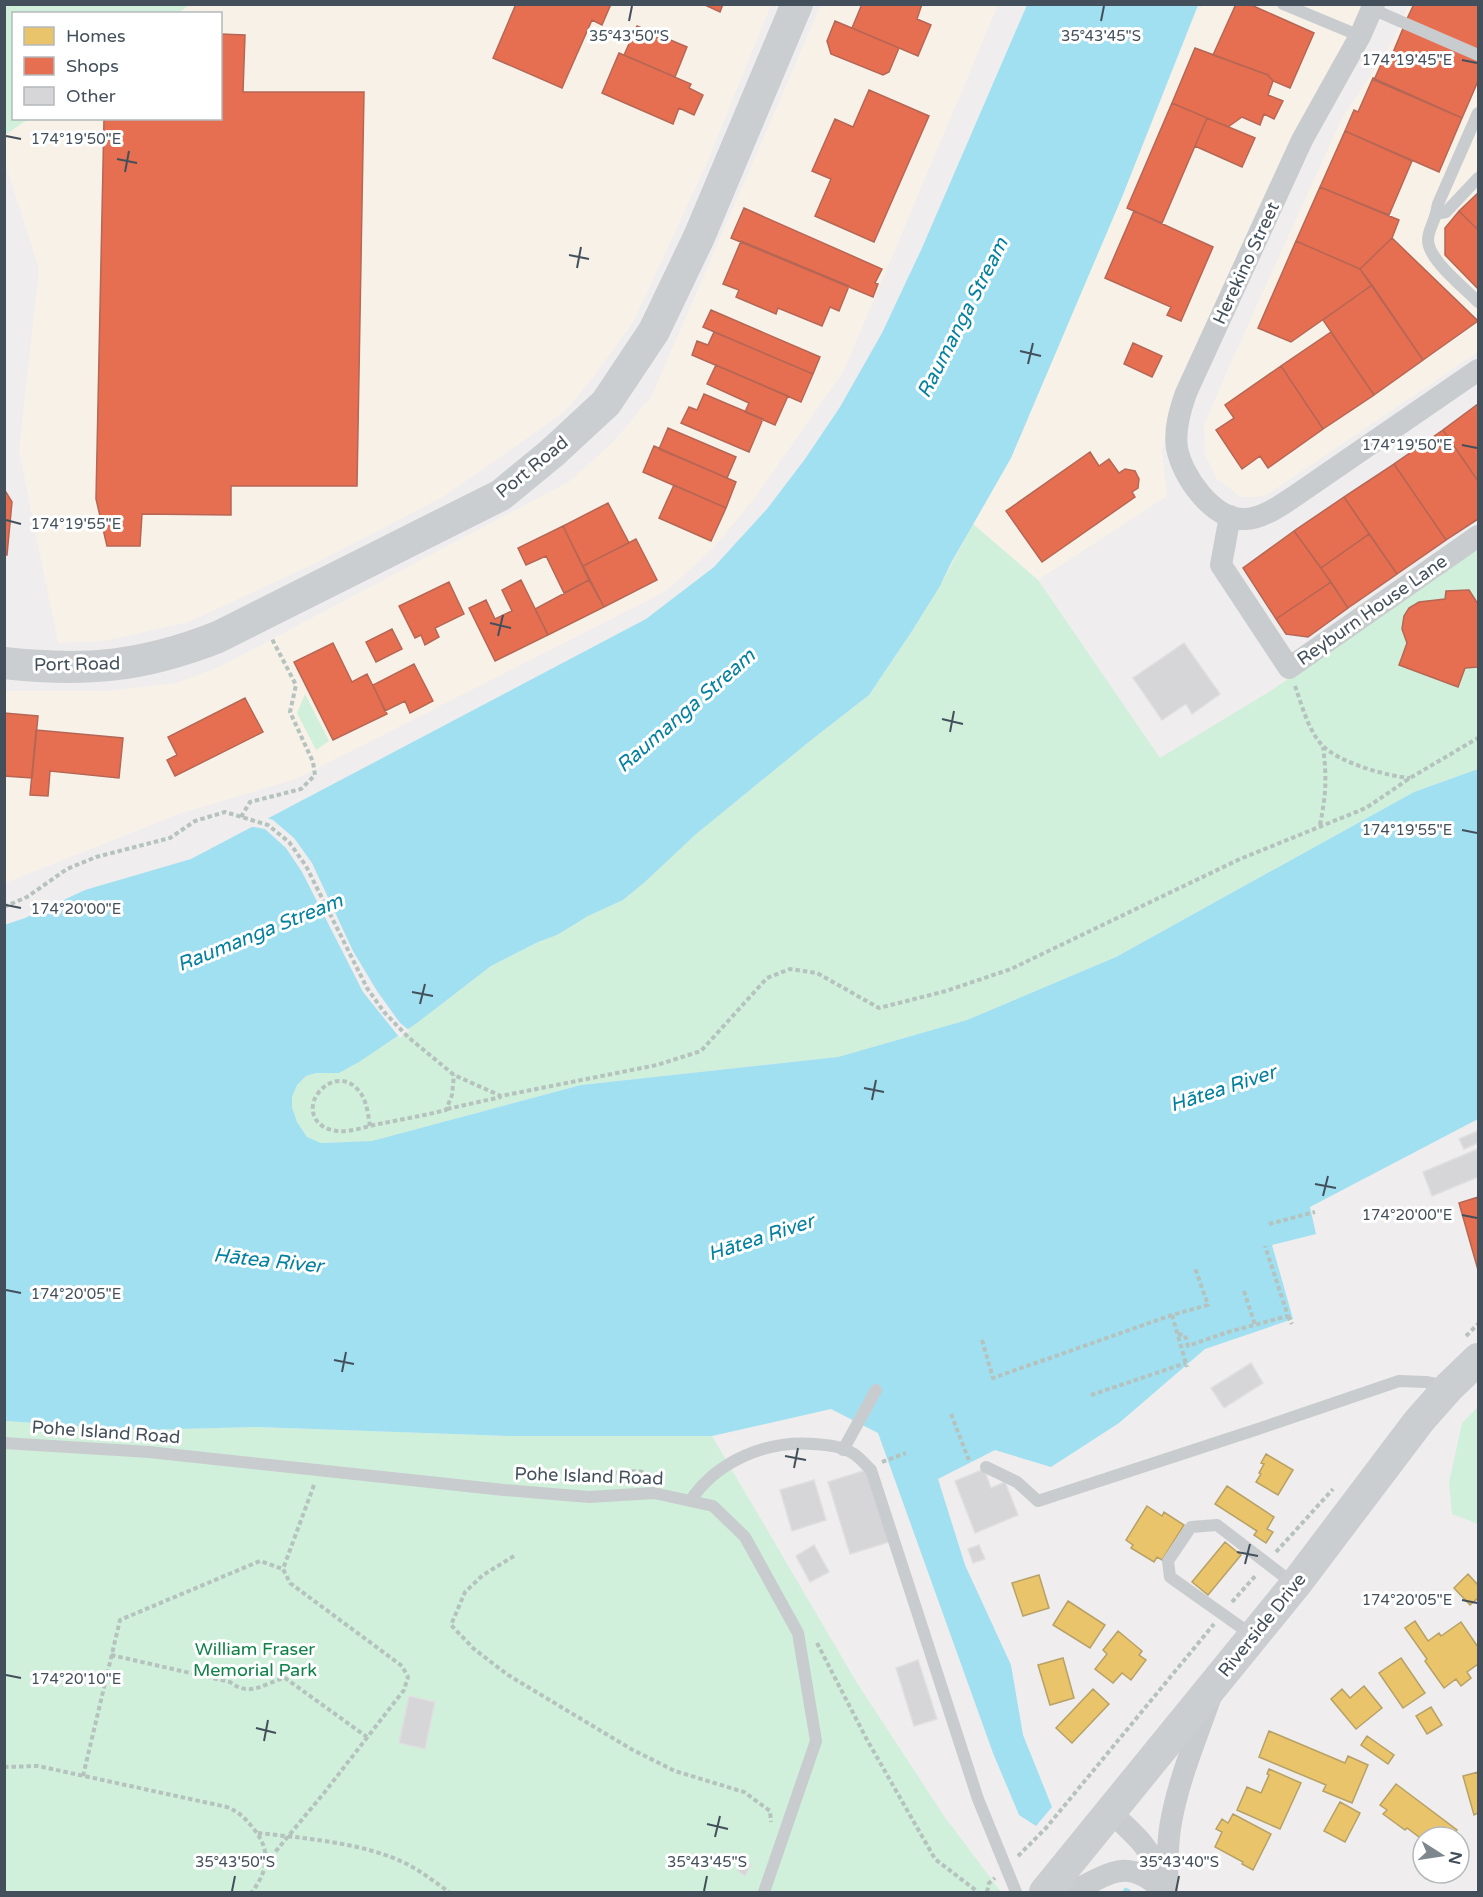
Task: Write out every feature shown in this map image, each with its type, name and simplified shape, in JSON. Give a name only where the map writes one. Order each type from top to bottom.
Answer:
[{"type":"main road","name":"Port Road","points":[[4,663],[54,667],[126,664],[188,649],[218,638],[501,495],[552,453],[606,403],[654,331],[699,237],[797,4]]},
{"type":"main road","name":"Riverside Drive","points":[[1045,1893],[1295,1585],[1419,1420],[1479,1359]]},
{"type":"street","name":"Herekino Street","points":[[1230,516],[1219,511],[1204,498],[1182,466],[1177,446],[1180,411],[1186,393],[1302,140],[1360,36],[1373,7]]},
{"type":"street","points":[[1230,516],[1245,519],[1258,517],[1274,510],[1479,370]]},
{"type":"street","name":"Reyburn House Lane","points":[[1230,516],[1221,565],[1289,668],[1479,536]]},
{"type":"street","points":[[1166,1893],[1170,1826],[1181,1783],[1217,1681]]},
{"type":"street","points":[[1110,1812],[1148,1848],[1161,1874],[1166,1893]]},
{"type":"street","points":[[1071,1893],[1108,1875],[1134,1871],[1166,1893]]},
{"type":"lane","points":[[1284,4],[1360,36]]},
{"type":"lane","points":[[1373,7],[1479,55]]},
{"type":"lane","points":[[1479,113],[1438,204],[1428,243],[1432,254],[1444,268],[1479,302]]},
{"type":"lane","points":[[1437,212],[1446,212],[1479,178]]},
{"type":"lane","points":[[986,1467],[1017,1482],[1038,1501],[1399,1381],[1426,1382],[1449,1387]]},
{"type":"lane","points":[[843,1450],[876,1390]]},
{"type":"lane","name":"Pohe Island Road","points":[[4,1443],[149,1452],[589,1497],[654,1493],[713,1506],[745,1537],[798,1633],[816,1742],[764,1893]]},
{"type":"lane","points":[[690,1501],[698,1488],[724,1467],[746,1455],[766,1448],[800,1443],[833,1445],[854,1454],[871,1470],[978,1799],[1016,1893]]},
{"type":"lane","points":[[1254,1636],[1170,1577],[1168,1561],[1191,1527],[1217,1525],[1295,1585]]},
{"type":"path","points":[[241,817],[250,802],[301,789],[315,775],[313,762],[290,712],[296,685],[261,616]]},
{"type":"path","points":[[1289,668],[1308,723],[1323,746],[1338,756],[1368,769],[1396,777],[1410,778]]},
{"type":"path","points":[[370,1126],[364,1099],[359,1091],[347,1082],[340,1080],[331,1082],[317,1093],[313,1111],[315,1118],[326,1128],[345,1131],[370,1126],[446,1110],[501,1096],[657,1065],[701,1051],[767,978],[790,969],[817,973],[831,979],[879,1008],[946,991],[1000,973],[1230,863],[1365,808],[1410,778],[1479,738]]},
{"type":"path","points":[[1320,825],[1326,797],[1327,775],[1323,746]]},
{"type":"path","points":[[4,907],[27,897],[67,869],[96,856],[171,838],[195,821],[225,812],[268,825],[289,842],[306,866],[367,988],[384,1012],[408,1037],[454,1075],[501,1096]]},
{"type":"path","points":[[446,1110],[452,1095],[454,1075]]},
{"type":"path","points":[[1269,1224],[1315,1212]]},
{"type":"path","points":[[1265,1246],[1292,1324]]},
{"type":"path","points":[[982,1340],[993,1378],[1172,1315],[1208,1305],[1195,1268]]},
{"type":"path","points":[[1244,1291],[1255,1325]]},
{"type":"path","points":[[1091,1395],[1187,1365],[1172,1315]]},
{"type":"path","points":[[1178,1334],[1185,1335],[1188,1346],[1288,1316]]},
{"type":"path","points":[[951,1414],[970,1463]]},
{"type":"path","points":[[878,1463],[906,1453]]},
{"type":"path","points":[[283,1569],[320,1471]]},
{"type":"path","points":[[556,1478],[638,1472],[660,1476]]},
{"type":"path","points":[[514,1556],[483,1575],[465,1592],[451,1625],[474,1649],[508,1675],[631,1749],[675,1771],[744,1792],[770,1811],[776,1862]]},
{"type":"path","points":[[83,1776],[120,1620],[260,1561],[283,1569],[290,1583],[402,1666],[408,1677],[404,1690],[266,1863],[252,1893]]},
{"type":"path","points":[[814,1637],[866,1738],[935,1859],[978,1893]]},
{"type":"path","points":[[111,1655],[230,1682],[240,1689],[259,1689],[273,1680],[285,1678],[367,1737]]},
{"type":"path","points":[[4,1767],[38,1766],[238,1811],[258,1833],[266,1846],[266,1863]]},
{"type":"path","points":[[258,1833],[329,1842],[381,1854],[429,1877],[448,1893]]},
{"type":"shaded area","points":[[1205,4],[1363,5],[1189,377],[1162,449],[1167,496],[1038,580],[973,524],[1011,458],[1122,197],[1196,12]]},
{"type":"shaded area","points":[[189,5],[771,5],[707,163],[634,321],[589,383],[563,413],[443,497],[316,563],[189,622],[104,641],[58,643],[19,450],[39,269],[5,163],[4,135],[26,120],[222,120],[222,12],[178,12]]},
{"type":"shaded area","points":[[821,5],[998,5],[844,371],[754,499],[714,547],[670,588],[653,598],[296,779],[179,814],[5,883],[5,691],[107,691],[176,683],[217,668],[570,481],[614,441],[651,397]]},
{"type":"shaded area","points":[[1408,5],[1478,5],[1478,352],[1268,494],[1241,497],[1217,479],[1205,454],[1204,425],[1341,120],[1393,41]]},
{"type":"green space","points":[[5,4],[189,4],[180,12],[12,12],[12,120],[27,120],[5,135]]},
{"type":"green space","points":[[973,524],[1038,580],[1160,758],[1272,690],[1478,547],[1478,769],[1414,792],[1116,957],[967,1020],[838,1057],[581,1085],[372,1141],[321,1143],[307,1137],[297,1122],[292,1107],[292,1097],[297,1085],[306,1076],[316,1073],[339,1073],[359,1062],[417,1023],[491,966],[623,900],[695,835],[869,695],[940,586]]},
{"type":"green space","points":[[305,694],[329,741],[316,750],[297,713]]},
{"type":"green space","points":[[1478,1407],[1478,1524],[1452,1514],[1449,1483],[1462,1423]]},
{"type":"green space","name":"William Fraser Memorial Park","points":[[4,1421],[141,1430],[257,1427],[508,1436],[712,1436],[857,1683],[944,1816],[1001,1892],[5,1892]]},
{"type":"water","points":[[1027,5],[1198,5],[1122,197],[1011,458],[940,586],[912,631],[869,695],[695,835],[623,900],[491,966],[417,1023],[359,1062],[339,1073],[316,1073],[306,1076],[297,1085],[292,1097],[292,1107],[297,1122],[307,1137],[321,1143],[372,1141],[581,1085],[838,1057],[967,1020],[1116,957],[1414,792],[1478,769],[1478,1119],[1310,1207],[1316,1234],[1272,1245],[1293,1319],[1205,1349],[1119,1423],[1051,1467],[995,1450],[938,1479],[965,1565],[1011,1665],[1023,1735],[1052,1807],[1036,1826],[1019,1815],[993,1753],[878,1433],[831,1409],[712,1436],[508,1436],[257,1427],[141,1430],[5,1421],[4,925],[25,918],[85,890],[191,859],[646,619],[714,567],[767,509],[805,459],[840,407],[882,333],[922,248]]},
{"type":"pier","points":[[264,817],[273,820],[294,838],[312,863],[353,951],[377,991],[400,1023],[410,1031],[400,1038],[363,992],[302,872],[286,848],[265,829],[248,826]]},
{"type":"building: Homes","points":[[1266,1454],[1293,1470],[1278,1495],[1256,1482],[1261,1474],[1259,1473],[1264,1464],[1261,1463]]},
{"type":"building: Homes","points":[[1227,1486],[1274,1517],[1267,1529],[1273,1532],[1266,1543],[1254,1535],[1257,1531],[1215,1504]]},
{"type":"building: Homes","points":[[1147,1506],[1162,1516],[1164,1512],[1184,1525],[1162,1560],[1157,1557],[1154,1562],[1131,1548],[1133,1545],[1126,1540]]},
{"type":"building: Homes","points":[[1225,1542],[1241,1555],[1208,1595],[1192,1582]]},
{"type":"building: Homes","points":[[1468,1574],[1478,1585],[1478,1601],[1477,1599],[1470,1605],[1454,1588]]},
{"type":"building: Homes","points":[[1039,1575],[1049,1608],[1023,1616],[1012,1583]]},
{"type":"building: Homes","points":[[1068,1601],[1105,1625],[1090,1648],[1053,1625]]},
{"type":"building: Homes","points":[[1415,1621],[1428,1641],[1439,1633],[1441,1636],[1461,1622],[1478,1647],[1478,1664],[1467,1672],[1471,1678],[1461,1686],[1456,1679],[1444,1688],[1405,1628]]},
{"type":"building: Homes","points":[[1118,1631],[1142,1651],[1139,1655],[1146,1660],[1131,1680],[1122,1673],[1113,1683],[1095,1669],[1107,1654],[1103,1650]]},
{"type":"building: Homes","points":[[1063,1658],[1074,1698],[1050,1705],[1038,1665]]},
{"type":"building: Homes","points":[[1401,1658],[1425,1693],[1403,1708],[1379,1673]]},
{"type":"building: Homes","points":[[1364,1686],[1382,1708],[1356,1729],[1331,1699],[1342,1689],[1350,1698]]},
{"type":"building: Homes","points":[[1093,1689],[1109,1704],[1072,1743],[1056,1728]]},
{"type":"building: Homes","points":[[1431,1707],[1442,1725],[1427,1734],[1416,1716]]},
{"type":"building: Homes","points":[[1269,1731],[1345,1763],[1348,1756],[1368,1765],[1352,1803],[1323,1791],[1326,1785],[1259,1757]]},
{"type":"building: Homes","points":[[1367,1736],[1394,1755],[1388,1764],[1361,1745]]},
{"type":"building: Homes","points":[[1269,1769],[1301,1783],[1280,1829],[1237,1810],[1247,1787],[1261,1793],[1269,1775],[1267,1774]]},
{"type":"building: Homes","points":[[1478,1772],[1478,1813],[1474,1815],[1463,1776]]},
{"type":"building: Homes","points":[[1396,1784],[1450,1825],[1411,1825],[1411,1831],[1407,1828],[1405,1830],[1383,1814],[1387,1810],[1380,1805]]},
{"type":"building: Homes","points":[[1340,1802],[1360,1813],[1345,1842],[1324,1831]]},
{"type":"building: Homes","points":[[1233,1814],[1271,1834],[1253,1870],[1215,1847],[1222,1832],[1216,1829],[1222,1819],[1228,1823]]},
{"type":"building: Shops","points":[[516,4],[611,4],[602,25],[592,20],[562,88],[493,58]]},
{"type":"building: Shops","points":[[703,4],[723,4],[720,12]]},
{"type":"building: Shops","points":[[862,4],[922,4],[917,19],[931,25],[918,56],[852,28]]},
{"type":"building: Shops","points":[[1236,4],[1249,4],[1314,33],[1290,88],[1273,81],[1268,75],[1213,55]]},
{"type":"building: Shops","points":[[1414,4],[1478,4],[1478,51],[1407,19]]},
{"type":"building: Shops","points":[[835,21],[899,48],[889,72],[883,75],[831,54],[827,41]]},
{"type":"building: Shops","points":[[637,26],[687,47],[675,77],[624,55]]},
{"type":"building: Shops","points":[[1404,26],[1478,59],[1478,81],[1462,118],[1374,80],[1383,60],[1389,62]]},
{"type":"building: Shops","points":[[222,34],[245,35],[243,92],[364,92],[357,486],[231,486],[231,515],[142,514],[140,546],[107,546],[96,499],[104,120],[222,120]]},
{"type":"building: Shops","points":[[1195,48],[1268,75],[1273,81],[1268,95],[1283,101],[1274,119],[1264,114],[1260,125],[1242,117],[1228,127],[1172,103]]},
{"type":"building: Shops","points":[[619,53],[691,84],[689,88],[703,95],[694,115],[679,108],[673,124],[602,93]]},
{"type":"building: Shops","points":[[1373,78],[1462,118],[1439,172],[1345,131],[1354,110],[1358,112]]},
{"type":"building: Shops","points":[[869,90],[929,116],[874,242],[815,216],[831,179],[812,171],[835,119],[853,127]]},
{"type":"building: Shops","points":[[1172,103],[1207,118],[1162,223],[1127,208]]},
{"type":"building: Shops","points":[[1207,118],[1255,138],[1242,167],[1195,146]]},
{"type":"building: Shops","points":[[1345,131],[1412,161],[1389,215],[1320,187]]},
{"type":"building: Shops","points":[[1320,187],[1399,220],[1392,238],[1360,269],[1296,241]]},
{"type":"building: Shops","points":[[1478,193],[1478,230],[1459,211]]},
{"type":"building: Shops","points":[[744,208],[882,269],[875,283],[878,284],[873,297],[731,238]]},
{"type":"building: Shops","points":[[1134,211],[1213,247],[1181,321],[1167,315],[1171,307],[1105,278]]},
{"type":"building: Shops","points":[[1459,211],[1478,230],[1478,289],[1445,255],[1445,228]]},
{"type":"building: Shops","points":[[1392,238],[1478,321],[1423,360],[1360,269]]},
{"type":"building: Shops","points":[[741,241],[849,286],[839,311],[830,307],[822,326],[778,308],[776,314],[736,297],[739,290],[723,284]]},
{"type":"building: Shops","points":[[1296,241],[1360,269],[1372,285],[1291,342],[1258,328]]},
{"type":"building: Shops","points":[[1372,285],[1423,360],[1374,395],[1323,320]]},
{"type":"building: Shops","points":[[711,310],[820,357],[813,374],[703,327]]},
{"type":"building: Shops","points":[[714,332],[813,374],[801,402],[692,355],[697,341],[708,345]]},
{"type":"building: Shops","points":[[1331,332],[1374,395],[1323,429],[1281,366]]},
{"type":"building: Shops","points":[[1133,343],[1162,356],[1152,377],[1124,364]]},
{"type":"building: Shops","points":[[716,365],[788,396],[775,425],[745,412],[749,403],[707,384]]},
{"type":"building: Shops","points":[[1281,366],[1323,429],[1268,468],[1260,456],[1242,469],[1216,430],[1234,418],[1225,405]]},
{"type":"building: Shops","points":[[704,394],[763,419],[749,452],[681,423],[689,407],[697,410]]},
{"type":"building: Shops","points":[[1478,404],[1478,481],[1443,430]]},
{"type":"building: Shops","points":[[668,428],[736,457],[727,478],[659,449]]},
{"type":"building: Shops","points":[[1443,430],[1478,481],[1478,519],[1446,540],[1394,464]]},
{"type":"building: Shops","points":[[654,446],[736,482],[726,508],[643,472]]},
{"type":"building: Shops","points":[[1090,452],[1099,466],[1109,459],[1119,473],[1125,469],[1135,471],[1139,479],[1138,488],[1132,492],[1135,497],[1042,562],[1006,511]]},
{"type":"building: Shops","points":[[1394,464],[1446,540],[1397,574],[1344,497]]},
{"type":"building: Shops","points":[[674,485],[726,508],[711,541],[659,518]]},
{"type":"building: Shops","points":[[4,489],[12,502],[7,555],[4,555]]},
{"type":"building: Shops","points":[[1344,497],[1369,534],[1321,568],[1294,531]]},
{"type":"building: Shops","points":[[608,503],[629,543],[583,566],[563,526]]},
{"type":"building: Shops","points":[[563,526],[589,580],[564,593],[546,556],[526,565],[518,548]]},
{"type":"building: Shops","points":[[1294,531],[1331,582],[1276,619],[1243,568]]},
{"type":"building: Shops","points":[[1369,534],[1397,574],[1348,608],[1321,568]]},
{"type":"building: Shops","points":[[636,539],[657,580],[604,607],[583,566]]},
{"type":"building: Shops","points":[[521,580],[548,635],[495,661],[469,608],[486,600],[495,619],[512,611],[502,590]]},
{"type":"building: Shops","points":[[589,580],[604,607],[548,635],[535,609]]},
{"type":"building: Shops","points":[[449,582],[464,614],[435,628],[439,637],[425,645],[421,635],[415,638],[399,606]]},
{"type":"building: Shops","points":[[1331,582],[1348,608],[1308,637],[1286,634],[1276,619]]},
{"type":"building: Shops","points":[[1469,590],[1478,603],[1478,667],[1465,668],[1458,687],[1399,665],[1407,643],[1402,629],[1404,616],[1409,608],[1419,602],[1445,599],[1446,591]]},
{"type":"building: Shops","points":[[392,629],[402,649],[376,662],[366,642]]},
{"type":"building: Shops","points":[[333,643],[352,682],[367,674],[387,714],[333,740],[294,662]]},
{"type":"building: Shops","points":[[414,664],[433,701],[410,713],[405,701],[385,711],[373,685]]},
{"type":"building: Shops","points":[[245,698],[263,732],[175,776],[167,760],[177,755],[168,737]]},
{"type":"building: Shops","points":[[4,713],[38,716],[32,778],[4,776]]},
{"type":"building: Shops","points":[[36,730],[123,738],[119,778],[50,771],[48,796],[30,795]]},
{"type":"building: Shops","points":[[1478,1197],[1478,1270],[1459,1203]]},
{"type":"building: Other","points":[[1184,643],[1220,694],[1192,714],[1186,704],[1162,720],[1133,678]]},
{"type":"building: Other","points":[[1478,1131],[1478,1143],[1464,1149],[1459,1139]]},
{"type":"building: Other","points":[[1478,1149],[1478,1177],[1432,1196],[1423,1172]]},
{"type":"building: Other","points":[[1251,1363],[1263,1383],[1224,1408],[1211,1388]]},
{"type":"building: Other","points":[[984,1469],[991,1488],[1005,1482],[1018,1515],[975,1533],[955,1481]]},
{"type":"building: Other","points":[[866,1470],[889,1542],[850,1554],[828,1482]]},
{"type":"building: Other","points":[[814,1480],[826,1520],[792,1531],[780,1490]]},
{"type":"building: Other","points":[[814,1545],[829,1572],[810,1582],[796,1556]]},
{"type":"building: Other","points":[[979,1545],[985,1559],[973,1563],[968,1549]]},
{"type":"building: Other","points":[[918,1660],[937,1719],[914,1726],[896,1668]]},
{"type":"building: Other","points":[[409,1696],[435,1702],[425,1749],[399,1743]]},
{"type":"building: Other","points":[[742,1861],[751,1865],[745,1876],[738,1869]]},
{"type":"water label","name":"Raumanga Stream","points":[[963,318]]},
{"type":"water label","name":"Raumanga Stream","points":[[686,711]]},
{"type":"water label","name":"Raumanga Stream","points":[[260,933]]},
{"type":"water label","name":"Hātea River","points":[[1223,1089]]},
{"type":"water label","name":"Hātea River","points":[[761,1238]]},
{"type":"water label","name":"Hātea River","points":[[268,1261]]}]
